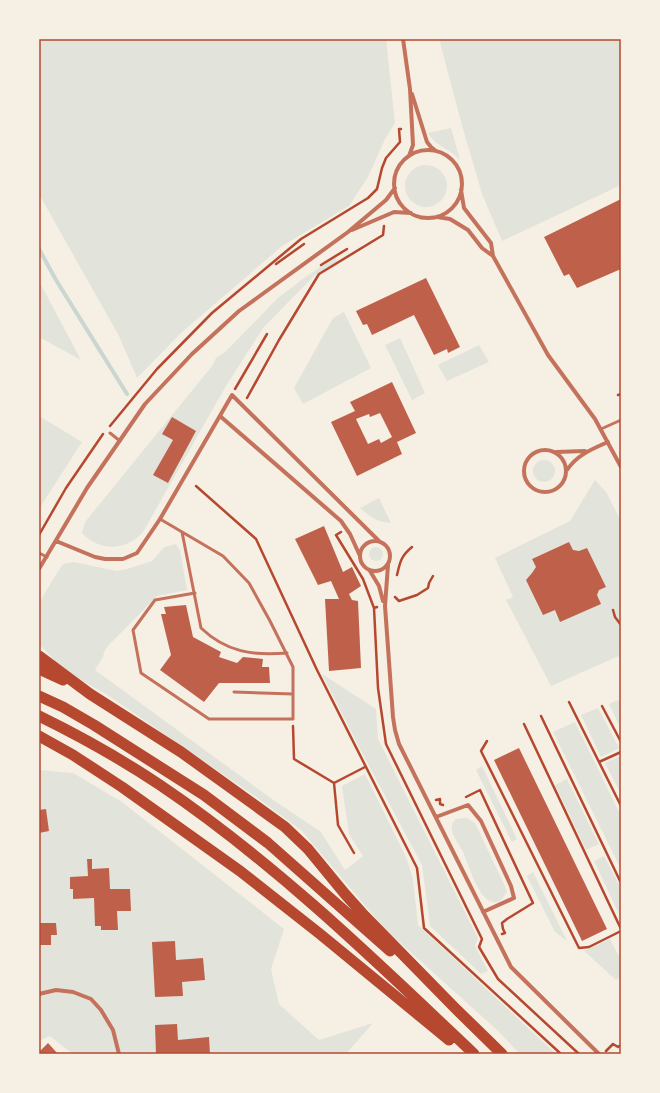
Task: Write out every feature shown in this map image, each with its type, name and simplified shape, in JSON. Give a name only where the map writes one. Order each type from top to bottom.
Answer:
[{"type":"highway","points":[[39,656],[90,694],[181,752],[285,827],[308,849],[362,913],[502,1054]]},
{"type":"highway","points":[[39,669],[90,694]]},
{"type":"highway","points":[[44,698],[94,725],[204,795],[239,821],[268,843],[310,879],[455,1008]]},
{"type":"highway","points":[[39,716],[77,735],[159,784],[245,848],[364,950],[474,1054]]},
{"type":"highway","points":[[39,736],[97,770],[240,871],[320,934],[466,1054]]},
{"type":"street","points":[[402,39],[410,89],[413,145],[409,156]]},
{"type":"street","points":[[410,89],[427,142],[438,152]]},
{"type":"street","points":[[413,214],[402,204],[398,198],[395,188],[395,177],[403,161],[409,156],[423,150],[432,150],[450,158],[457,166],[461,177],[461,190],[464,208],[491,243],[494,256],[548,355],[595,419],[621,466]]},
{"type":"street","points":[[39,569],[90,483],[145,404],[197,349],[239,311],[348,232],[386,200],[395,188]]},
{"type":"street","points":[[348,232],[394,212],[424,217],[445,213],[452,208],[458,200],[461,190]]},
{"type":"street","points":[[435,216],[450,219],[463,226],[482,248],[494,256]]},
{"type":"street","points":[[56,541],[95,557],[114,560],[123,559],[137,553],[160,520],[232,395],[379,541],[384,543],[389,549],[390,558],[388,565],[385,606],[395,730],[406,758],[511,967],[599,1054]]},
{"type":"street","points":[[220,416],[341,521],[350,534],[362,564],[370,570],[379,586],[385,606]]},
{"type":"street","points":[[567,470],[565,463],[560,456],[550,450],[541,450],[531,456],[526,462],[524,471],[527,482],[535,490],[548,493],[555,490],[564,482],[567,470],[572,463],[588,451],[608,442]]},
{"type":"street","points":[[554,452],[588,451]]},
{"type":"street","points":[[360,556],[361,549],[365,545],[370,542],[379,541]]},
{"type":"street","points":[[370,570],[380,570],[388,565]]},
{"type":"street","points":[[436,817],[468,805],[481,821],[486,831],[511,886],[514,898],[483,912]]},
{"type":"street","points":[[39,994],[56,990],[73,992],[91,999],[101,1010],[113,1030],[120,1054]]},
{"type":"lane","points":[[601,430],[621,420]]},
{"type":"lane","points":[[110,433],[120,441]]},
{"type":"lane","points":[[160,520],[223,556],[249,583],[293,667],[293,719],[209,718],[141,673],[133,630],[155,600],[195,594]]},
{"type":"lane","points":[[182,532],[201,628],[212,638],[230,648],[259,654],[286,653]]},
{"type":"lane","points":[[39,553],[47,557]]},
{"type":"lane","points":[[234,692],[293,694]]},
{"type":"path","points":[[114,421],[158,368],[212,313],[301,239],[376,192],[384,162],[400,142],[399,129],[401,129]]},
{"type":"path","points":[[244,402],[319,274],[383,235],[384,226]]},
{"type":"path","points":[[276,264],[304,244]]},
{"type":"path","points":[[321,265],[347,249]]},
{"type":"path","points":[[232,395],[267,334]]},
{"type":"path","points":[[39,535],[66,488],[100,439]]},
{"type":"path","points":[[196,486],[256,539],[317,670],[417,868],[424,928],[561,1054]]},
{"type":"path","points":[[395,597],[400,601],[417,595],[428,588],[433,576]]},
{"type":"path","points":[[614,610],[615,617],[621,626]]},
{"type":"path","points":[[569,702],[621,806]]},
{"type":"path","points":[[602,706],[621,742]]},
{"type":"path","points":[[541,716],[621,883]]},
{"type":"path","points":[[293,719],[294,759],[334,783]]},
{"type":"path","points":[[487,742],[481,751],[579,948],[589,947],[621,930],[524,724]]},
{"type":"path","points":[[599,762],[621,752]]},
{"type":"path","points":[[334,783],[365,767]]},
{"type":"path","points":[[334,783],[338,825],[354,854]]},
{"type":"path","points":[[603,1054],[613,1044],[618,1047],[621,1045]]},
{"type":"shaded area","points":[[39,39],[386,39],[395,123],[385,139],[368,177],[349,206],[282,246],[181,333],[137,378],[119,336],[39,194]]},
{"type":"shaded area","points":[[439,39],[621,39],[621,185],[502,241],[482,194]]},
{"type":"shaded area","points":[[451,128],[460,160],[434,141],[428,133]]},
{"type":"shaded area","points":[[422,165],[430,165],[438,168],[444,174],[447,186],[444,198],[438,204],[430,207],[422,207],[414,204],[408,198],[405,190],[405,182],[408,174],[414,168]]},
{"type":"shaded area","points":[[335,257],[337,261],[315,275],[263,328],[226,386],[143,532],[129,543],[113,547],[97,544],[82,533],[85,522],[212,366],[216,358],[226,351],[278,298]]},
{"type":"shaded area","points":[[39,281],[81,360],[39,337]]},
{"type":"shaded area","points":[[344,312],[371,368],[303,404],[294,388],[333,318]]},
{"type":"shaded area","points":[[400,338],[425,393],[412,400],[385,345]]},
{"type":"shaded area","points":[[479,345],[489,362],[447,381],[438,365]]},
{"type":"shaded area","points":[[39,416],[82,442],[39,509]]},
{"type":"shaded area","points":[[540,460],[548,460],[555,467],[555,475],[548,482],[540,482],[533,475],[533,467]]},
{"type":"shaded area","points":[[595,480],[606,492],[621,521],[621,655],[551,686],[506,600],[513,597],[495,558],[570,521]]},
{"type":"shaded area","points":[[379,498],[391,523],[381,522],[360,508]]},
{"type":"shaded area","points":[[176,544],[180,550],[187,590],[157,596],[107,647],[95,670],[272,799],[321,832],[345,870],[363,856],[349,834],[342,786],[365,774],[406,857],[413,879],[418,925],[556,1054],[520,1054],[497,1030],[385,929],[301,830],[256,797],[106,694],[79,679],[56,662],[39,644],[39,603],[63,564],[74,562],[117,571],[152,561],[164,547]]},
{"type":"shaded area","points":[[376,547],[381,549],[383,554],[381,559],[376,561],[371,559],[369,554],[371,549]]},
{"type":"shaded area","points":[[322,674],[376,709],[378,739],[478,938],[475,946],[488,971],[481,974],[430,926],[422,865]]},
{"type":"shaded area","points":[[621,699],[621,729],[609,704]]},
{"type":"shaded area","points":[[598,708],[619,748],[601,757],[581,715]]},
{"type":"shaded area","points":[[575,722],[621,816],[621,869],[553,732]]},
{"type":"shaded area","points":[[621,756],[621,794],[605,763]]},
{"type":"shaded area","points":[[482,766],[517,839],[512,842],[476,770]]},
{"type":"shaded area","points":[[39,770],[73,773],[122,802],[284,929],[271,969],[279,1004],[319,1040],[373,1023],[346,1054],[73,1054],[50,1036],[39,1041]]},
{"type":"shaded area","points":[[567,779],[599,844],[586,850],[555,785]]},
{"type":"shaded area","points":[[467,818],[475,823],[507,892],[502,899],[497,902],[491,902],[480,892],[464,854],[455,839],[452,828],[453,822],[456,819]]},
{"type":"shaded area","points":[[604,856],[621,888],[621,918],[594,861]]},
{"type":"shaded area","points":[[533,872],[567,941],[555,932],[527,876]]},
{"type":"shaded area","points":[[610,939],[621,960],[621,977],[616,980],[584,951]]},
{"type":"building","points":[[621,199],[621,269],[577,288],[569,274],[564,276],[544,237]]},
{"type":"building","points":[[426,278],[460,347],[448,353],[447,349],[434,355],[414,315],[372,335],[367,324],[363,325],[356,311]]},
{"type":"building","points":[[392,382],[416,433],[397,442],[402,454],[357,476],[331,422],[355,411],[350,402]],"holes":[[[380,413],[392,437],[381,443],[379,439],[368,444],[356,419],[369,414],[370,417]]]},
{"type":"building","points":[[172,417],[196,431],[168,483],[153,475],[173,440],[162,434]]},
{"type":"building","points":[[324,526],[343,572],[352,567],[361,586],[349,594],[352,600],[358,601],[361,668],[329,671],[325,599],[339,599],[331,581],[318,585],[295,539]]},
{"type":"building","points":[[569,542],[573,550],[579,551],[587,548],[606,587],[599,590],[597,595],[601,604],[560,622],[555,610],[543,615],[526,580],[536,567],[532,559]]},
{"type":"building","points":[[186,605],[193,637],[221,652],[219,657],[237,663],[243,657],[263,659],[262,667],[269,667],[270,683],[219,683],[204,702],[160,670],[171,655],[161,614],[166,614],[164,607]]},
{"type":"building","points":[[519,748],[607,929],[582,941],[494,760]]},
{"type":"building","points":[[46,809],[49,831],[39,833],[39,810]]},
{"type":"building","points":[[87,859],[92,859],[92,869],[109,868],[110,889],[130,889],[131,911],[117,911],[118,930],[101,930],[101,926],[95,926],[94,898],[73,899],[73,889],[70,889],[70,877],[88,876]]},
{"type":"building","points":[[39,923],[56,923],[57,935],[51,935],[51,945],[39,945]]},
{"type":"building","points":[[175,941],[176,960],[203,958],[205,980],[182,982],[183,996],[155,997],[152,942]]},
{"type":"building","points":[[177,1024],[178,1040],[209,1037],[210,1054],[156,1054],[155,1025]]},
{"type":"building","points":[[48,1043],[58,1054],[39,1054],[39,1052]]},
{"type":"waterway","points":[[39,249],[56,280],[127,394]]}]
